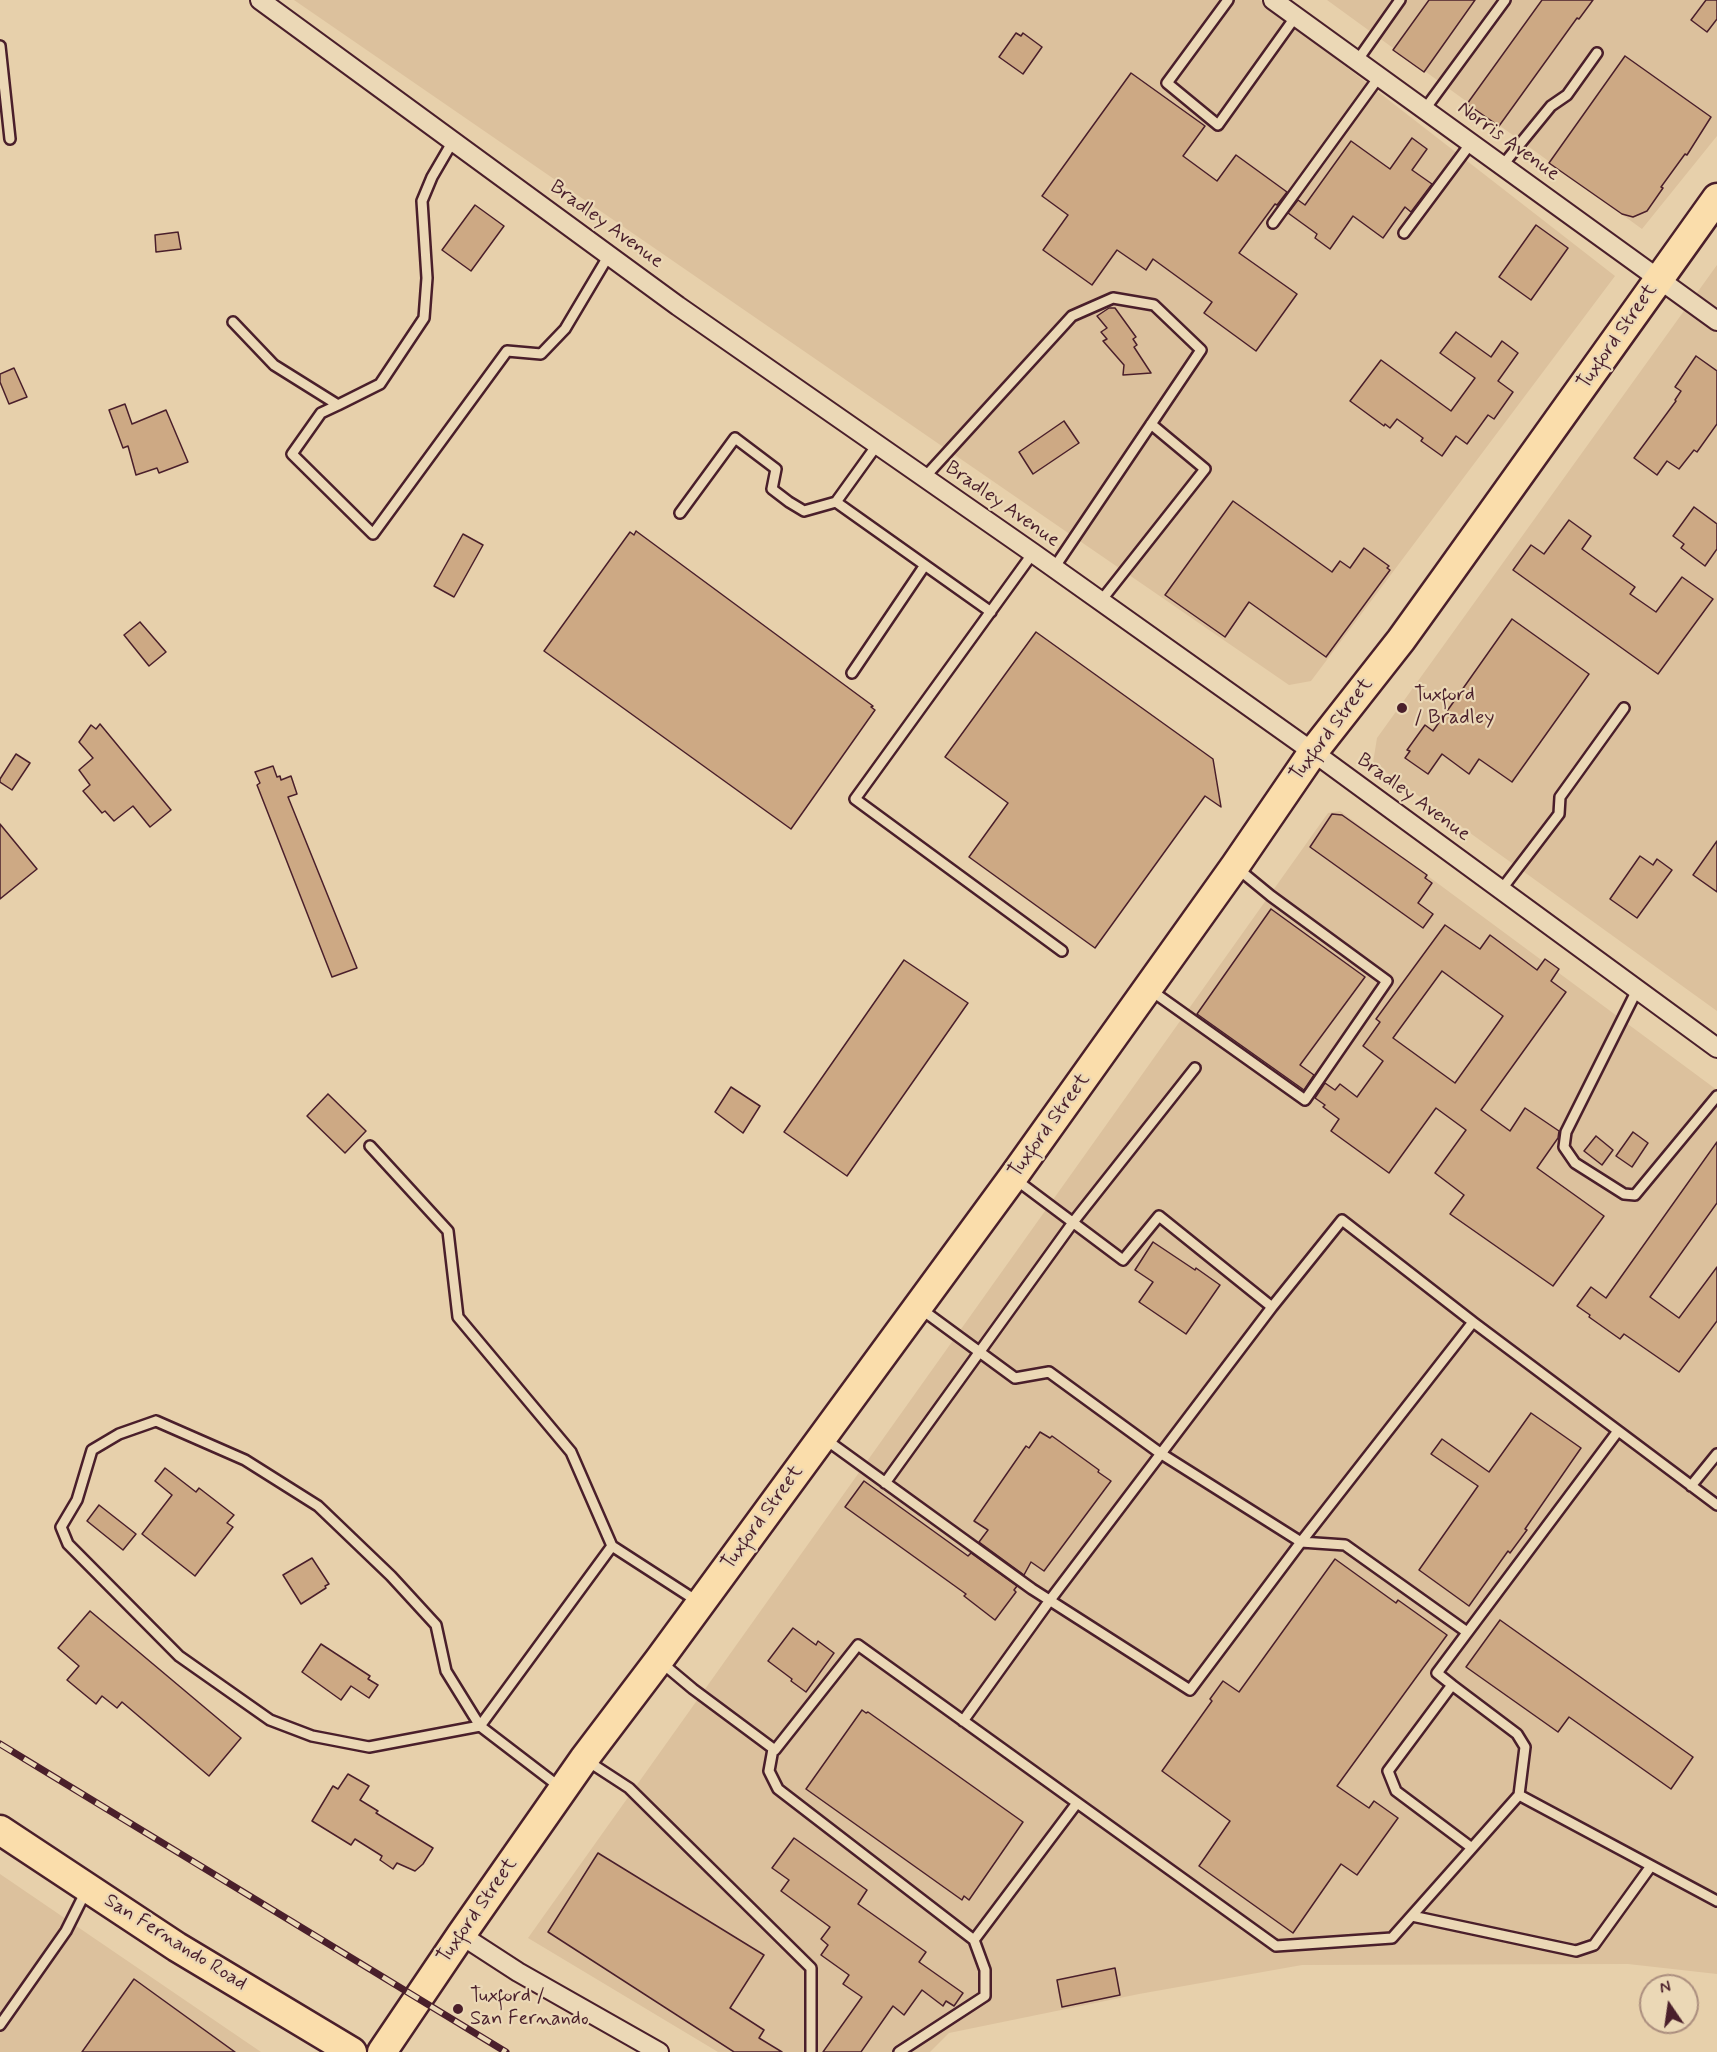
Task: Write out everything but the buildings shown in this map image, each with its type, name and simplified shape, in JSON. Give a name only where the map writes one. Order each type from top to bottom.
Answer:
[{"type":"main road","name":"Tuxford Street","points":[[382,2052],[584,1759],[1013,1178],[1235,866],[1312,752],[1407,630],[1717,198]]},
{"type":"main road","name":"San Fernando Road","points":[[0,1830],[177,1947],[352,2052]]},
{"type":"street","name":"Bradley Avenue","points":[[260,0],[609,255],[1312,752],[1717,1048]]},
{"type":"street","name":"Norris Avenue","points":[[1273,0],[1717,321]]},
{"type":"street","points":[[461,1935],[518,1972],[658,2052]]},
{"type":"lane","points":[[1228,0],[1167,83],[1218,125],[1296,16]]},
{"type":"lane","points":[[1358,61],[1400,0]]},
{"type":"lane","points":[[1425,110],[1505,0]]},
{"type":"lane","points":[[0,46],[10,140]]},
{"type":"lane","points":[[1502,166],[1551,105],[1567,95],[1597,53]]},
{"type":"lane","points":[[1273,223],[1379,77]]},
{"type":"lane","points":[[453,141],[432,177],[422,201],[427,278],[424,318],[380,384],[321,413],[292,454],[374,534],[507,351],[541,354],[565,329],[609,255]]},
{"type":"lane","points":[[1404,233],[1471,143]]},
{"type":"lane","points":[[924,478],[1072,316],[1113,298],[1154,305],[1201,350],[1054,568]]},
{"type":"lane","points":[[233,322],[274,365],[338,405]]},
{"type":"lane","points":[[1100,602],[1205,469],[1151,424]]},
{"type":"lane","points":[[680,513],[735,438],[776,469],[772,489],[804,511],[836,502],[876,445]]},
{"type":"lane","points":[[836,502],[991,612]]},
{"type":"lane","points":[[1033,553],[855,799],[1062,951]]},
{"type":"lane","points":[[852,673],[925,565]]},
{"type":"lane","points":[[1501,890],[1559,814],[1560,796],[1624,708]]},
{"type":"lane","points":[[1148,988],[1305,1100],[1387,981],[1271,896],[1235,866]]},
{"type":"lane","points":[[1637,990],[1566,1132],[1564,1147],[1575,1163],[1624,1194],[1635,1195],[1717,1096]]},
{"type":"lane","points":[[885,1483],[978,1351],[1074,1221],[1195,1068]]},
{"type":"lane","points":[[370,1146],[448,1231],[458,1317],[570,1452],[612,1546],[700,1603]]},
{"type":"lane","points":[[1013,1178],[1074,1221],[1123,1260],[1159,1216],[1272,1307]]},
{"type":"lane","points":[[963,1721],[1160,1453],[1342,1220],[1473,1322],[1717,1505]]},
{"type":"lane","points":[[919,1307],[1015,1378],[1049,1372],[1160,1453],[1301,1542],[1346,1545],[1467,1632]]},
{"type":"lane","points":[[823,1437],[1050,1600],[1190,1690],[1301,1542],[1473,1322]]},
{"type":"lane","points":[[563,1790],[480,1726],[446,1671],[436,1625],[391,1576],[318,1506],[245,1460],[156,1421],[119,1434],[92,1450],[77,1500],[61,1527],[68,1544],[179,1656],[270,1720],[312,1736],[369,1747],[480,1726],[612,1546]]},
{"type":"lane","points":[[773,1749],[775,1750],[858,1645],[1276,1946],[1392,1938],[1519,1795],[1525,1747],[1517,1734],[1437,1673],[1618,1431]]},
{"type":"lane","points":[[1691,1486],[1717,1454]]},
{"type":"lane","points":[[659,1660],[693,1689],[773,1749]]},
{"type":"lane","points":[[1452,1685],[1388,1771],[1396,1791],[1472,1848]]},
{"type":"lane","points":[[773,1749],[769,1771],[778,1789],[974,1940],[985,1970],[985,1996],[899,2052]]},
{"type":"lane","points":[[584,1759],[629,1788],[811,1968],[811,2052]]},
{"type":"lane","points":[[1519,1795],[1717,1901]]},
{"type":"lane","points":[[974,1940],[1077,1803]]},
{"type":"lane","points":[[1412,1916],[1576,1951],[1594,1945],[1651,1866]]},
{"type":"lane","points":[[0,2025],[66,1931],[87,1888]]},
{"type":"shaded area","points":[[294,0],[1260,0],[1615,276],[1311,681],[1289,685]]},
{"type":"shaded area","points":[[1327,0],[1717,0],[1717,136],[1642,229]]},
{"type":"shaded area","points":[[1717,265],[1717,1011],[1373,763],[1377,738]]},
{"type":"shaded area","points":[[1340,811],[1717,1090],[1717,1974],[1628,1964],[1302,1965],[1139,1994],[949,2033],[930,2052],[718,2052],[528,1938],[1328,813]]},
{"type":"shaded area","points":[[0,1874],[261,2052],[0,2052]]},
{"type":"railway","points":[[0,1744],[506,2052]]},
{"type":"place","name":"Tuxford / Bradley","points":[[1402,708]]},
{"type":"place","name":"Tuxford / San Fernando","points":[[458,2009]]}]
